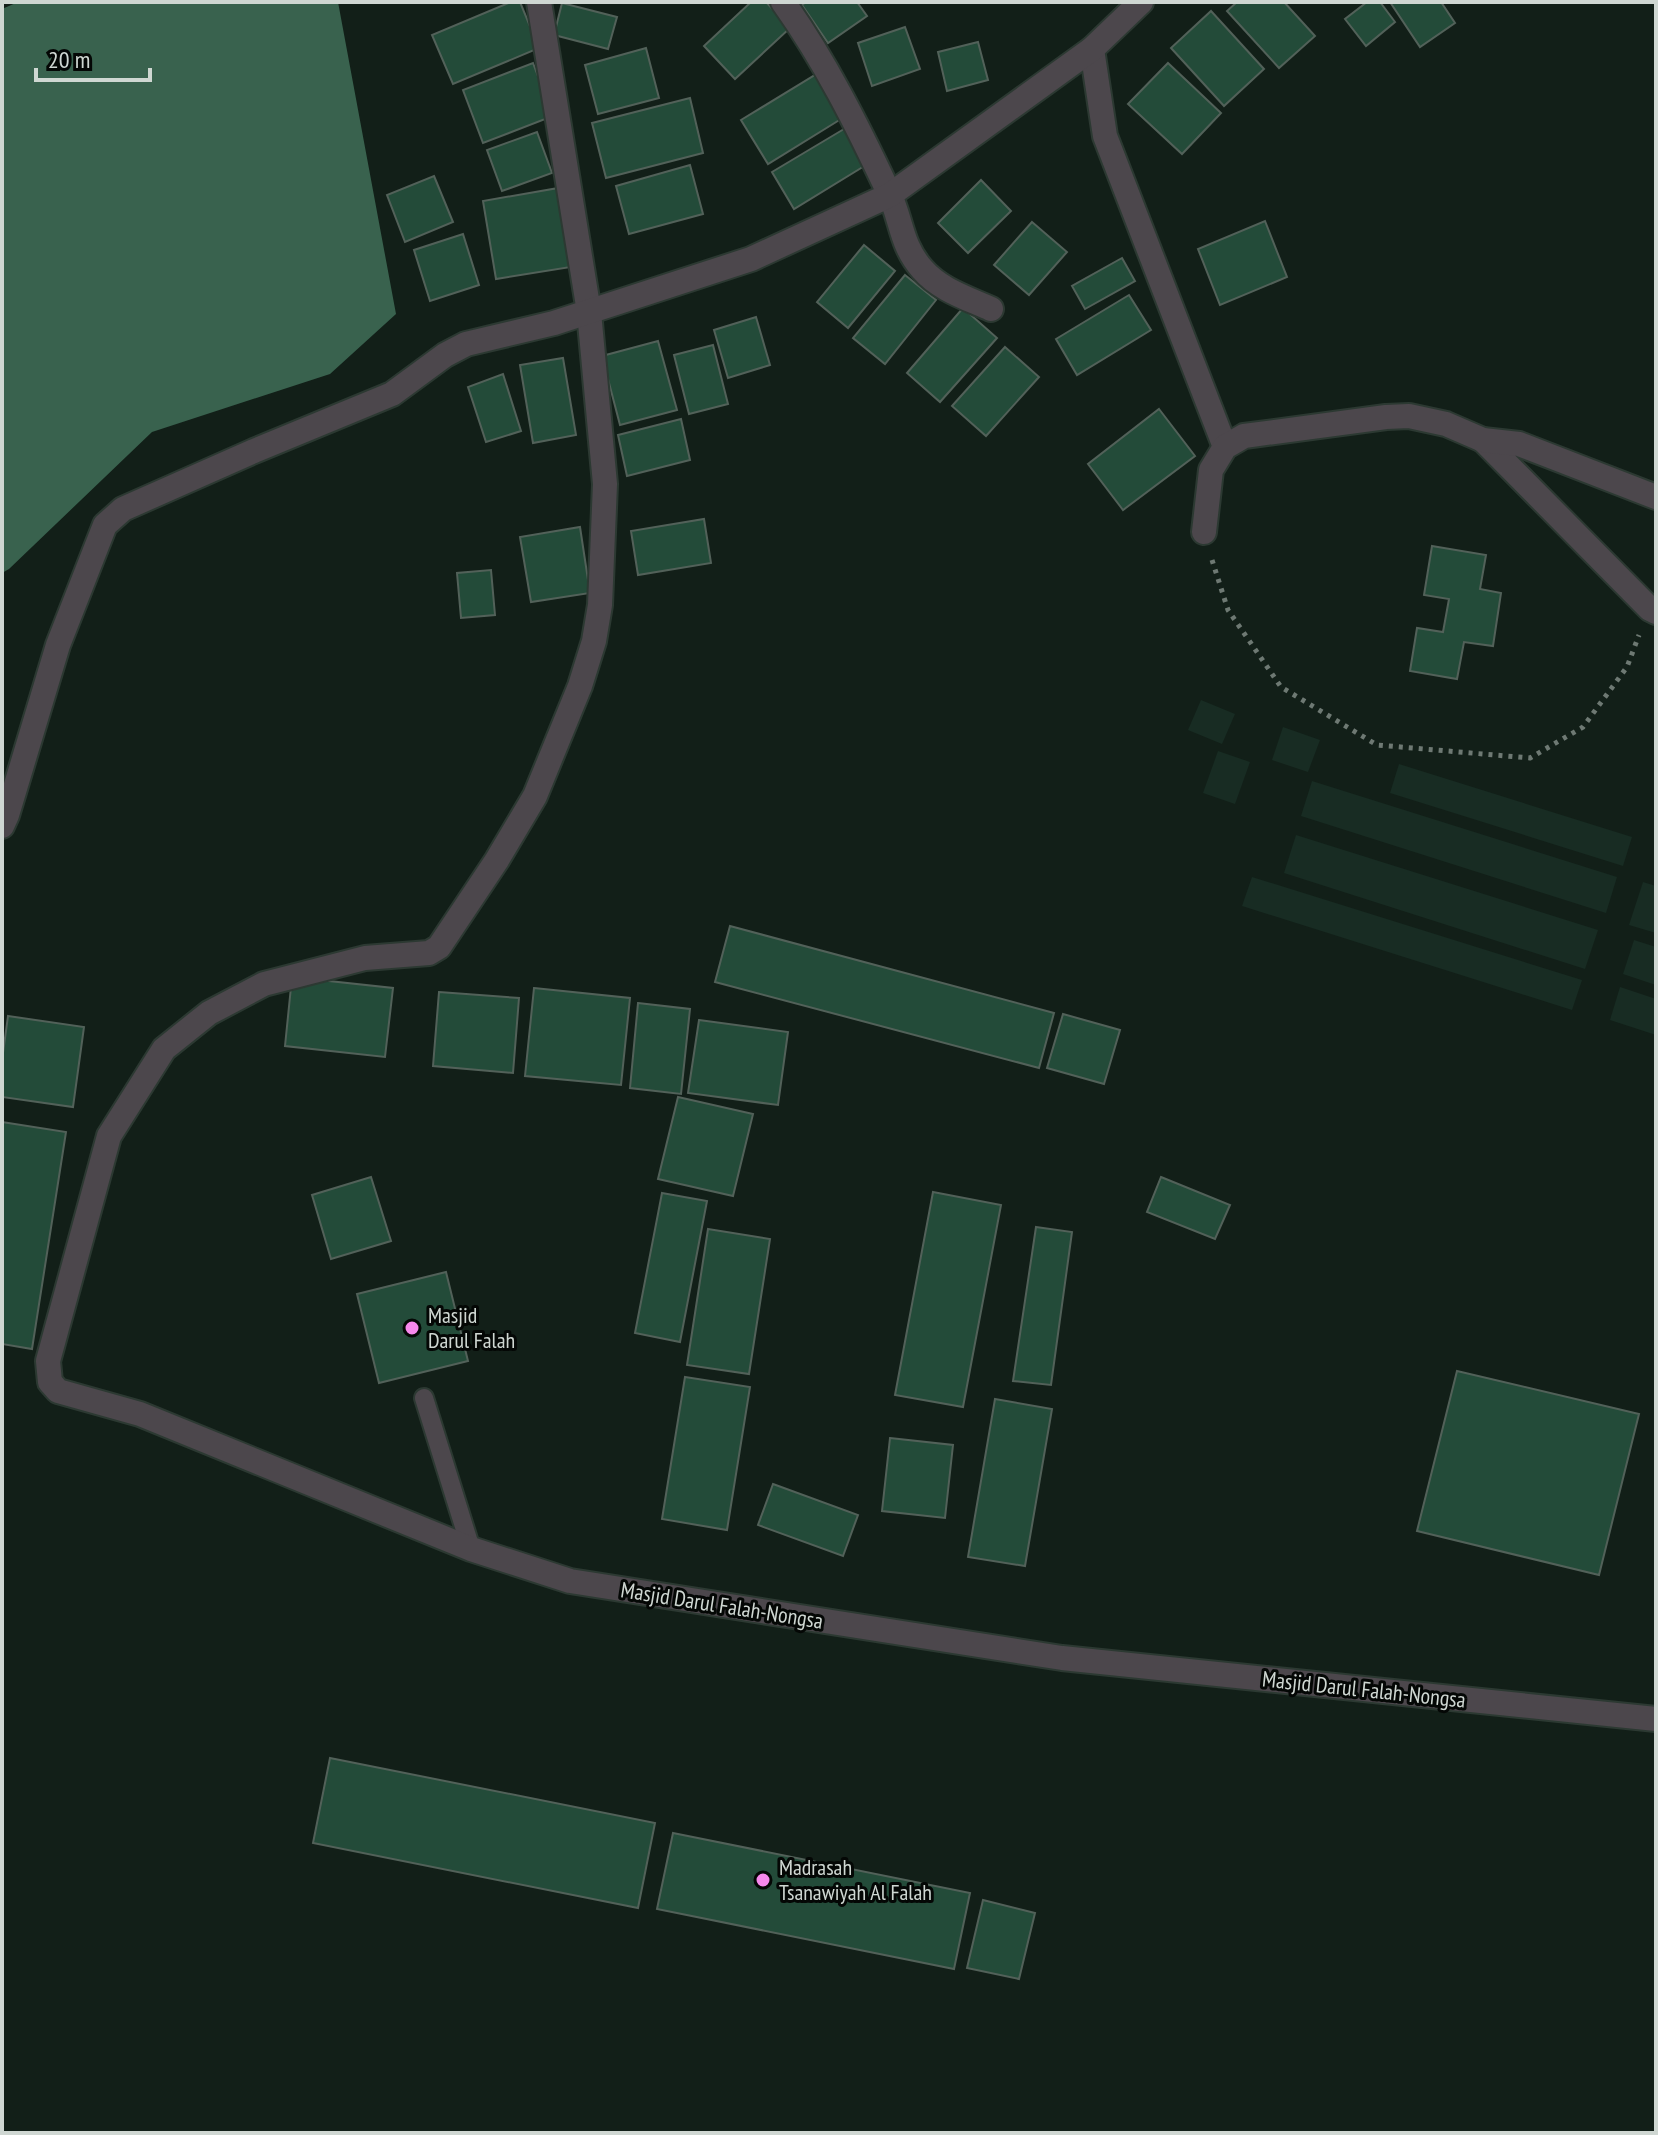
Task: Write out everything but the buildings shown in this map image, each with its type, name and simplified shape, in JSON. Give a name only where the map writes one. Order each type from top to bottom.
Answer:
[{"type":"street","points":[[539,2],[589,312]]},
{"type":"street","points":[[783,2],[818,52],[890,195],[906,248],[924,271],[943,287],[991,309]]},
{"type":"street","points":[[2,826],[58,645],[105,525],[123,509],[392,394],[445,355],[466,344],[554,323],[751,259],[890,195],[1092,49],[1127,6]]},
{"type":"street","points":[[1092,49],[1105,136],[1225,447]]},
{"type":"street","name":"Masjid Darul Falah-Nongsa","points":[[589,312],[605,484],[600,605],[594,641],[580,686],[535,796],[439,947],[429,953],[365,958],[289,975],[264,984],[209,1013],[164,1049],[109,1136],[48,1361],[50,1382],[58,1391],[140,1414],[471,1549],[570,1581],[1062,1658],[1656,1719]]},
{"type":"street","points":[[1204,532],[1211,470],[1225,447],[1244,436],[1409,416],[1446,424],[1483,440],[1519,444],[1656,497]]},
{"type":"street","points":[[1483,440],[1653,610]]},
{"type":"lane","points":[[424,1398],[471,1549]]},
{"type":"path","points":[[1204,532],[1228,610],[1281,687],[1377,745],[1530,758],[1583,727],[1627,667],[1653,610]]},
{"type":"shaded area","points":[[18,2],[338,2],[396,314],[330,374],[152,432],[2,573],[2,9]]},
{"type":"shaded area","points":[[1201,700],[1235,714],[1222,744],[1188,730]]},
{"type":"shaded area","points":[[1283,727],[1320,740],[1308,772],[1272,760]]},
{"type":"shaded area","points":[[1218,751],[1250,762],[1235,804],[1203,793]]},
{"type":"shaded area","points":[[1399,764],[1632,837],[1623,866],[1390,793]]},
{"type":"shaded area","points":[[1312,781],[1617,877],[1606,913],[1301,816]]},
{"type":"shaded area","points":[[1296,835],[1598,930],[1585,969],[1284,873]]},
{"type":"shaded area","points":[[1252,877],[1582,980],[1572,1010],[1242,906]]},
{"type":"shaded area","points":[[1643,882],[1656,886],[1656,933],[1629,925]]},
{"type":"shaded area","points":[[1634,940],[1656,947],[1656,985],[1623,974]]},
{"type":"shaded area","points":[[1620,987],[1656,999],[1656,1035],[1610,1020]]},
{"type":"place","name":"Masjid Darul Falah","points":[[412,1328]]},
{"type":"place","name":"Madrasah Tsanawiyah Al Falah","points":[[763,1880]]}]
